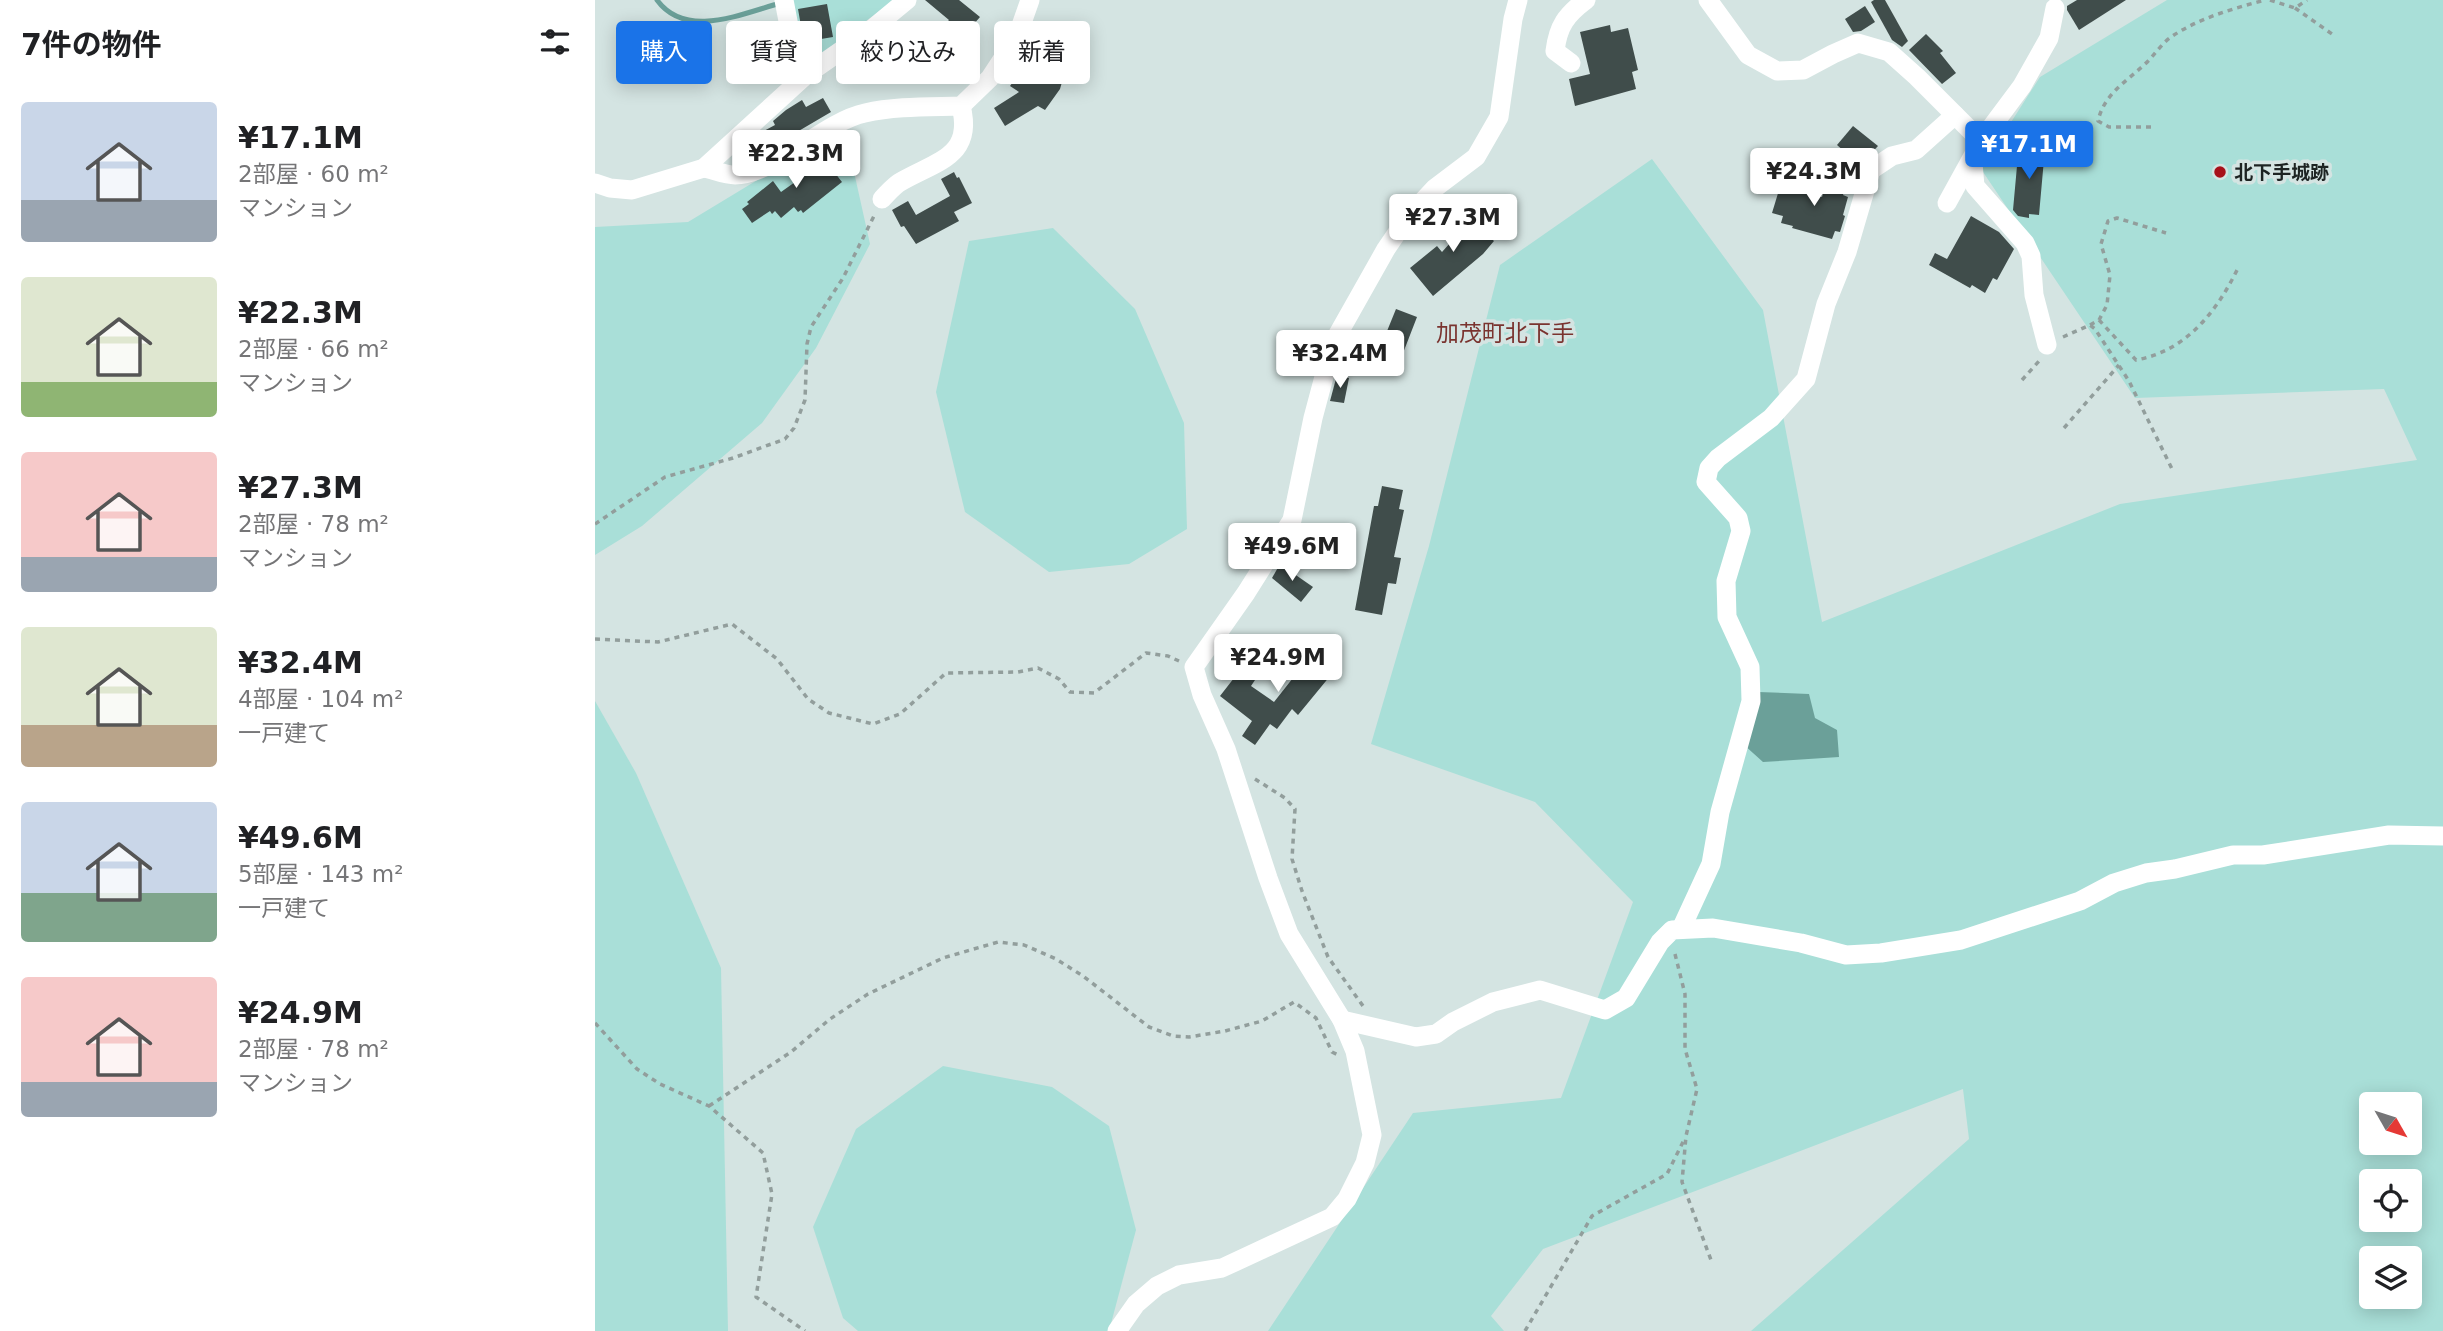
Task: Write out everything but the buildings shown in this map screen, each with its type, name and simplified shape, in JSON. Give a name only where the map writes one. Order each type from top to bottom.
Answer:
[{"type":"street","points":[[822,64],[872,29],[907,0]]},
{"type":"street","points":[[704,168],[733,175],[750,173],[781,158],[825,129],[863,113],[961,106],[997,68],[1017,37],[1030,0]]},
{"type":"street","points":[[1117,1331],[1136,1304],[1157,1286],[1179,1276],[1222,1268],[1332,1217],[1347,1199],[1365,1163],[1372,1135],[1355,1051],[1342,1020],[1289,934],[1231,764],[1202,695],[1194,667],[1247,593],[1292,520],[1313,418],[1333,343],[1386,248],[1407,218],[1436,188],[1476,157],[1499,117],[1518,0]]},
{"type":"street","points":[[1571,63],[1555,51],[1557,32],[1573,10],[1586,0]]},
{"type":"street","points":[[1708,0],[1748,55],[1777,71],[1803,71],[1858,43],[1889,52],[1981,141]]},
{"type":"street","points":[[1947,203],[1981,141],[2021,86],[2049,37],[2055,8]]},
{"type":"street","points":[[595,183],[610,188],[632,190],[704,168],[796,84]]},
{"type":"street","points":[[882,199],[899,182],[941,162],[961,144],[965,123],[961,106]]},
{"type":"street","points":[[1681,929],[1711,864],[1720,812],[1751,701],[1750,667],[1727,617],[1726,581],[1741,531],[1738,518],[1706,482],[1709,468],[1718,458],[1771,418],[1806,379],[1826,304],[1847,252],[1871,170],[1892,156],[1916,150],[1955,115]]},
{"type":"street","points":[[1981,141],[1973,163],[1975,186],[2025,243],[2031,256],[2034,295],[2047,345]]},
{"type":"street","points":[[1342,1020],[1416,1037],[1436,1034],[1453,1022],[1493,1002],[1540,990],[1605,1010],[1626,998],[1660,942],[1672,930],[1713,928],[1801,943],[1846,955],[1881,953],[1961,940],[2080,901],[2114,883],[2146,873],[2233,855],[2263,855],[2389,835],[2443,836]]},
{"type":"path","points":[[2151,127],[2109,127],[2098,121],[2100,110],[2118,85],[2146,64],[2168,39],[2197,22],[2227,10],[2268,0],[2295,8],[2332,34]]},
{"type":"path","points":[[2295,8],[2307,0]]},
{"type":"path","points":[[595,524],[666,477],[733,458],[785,439],[794,428],[805,400],[807,344],[811,327],[863,242],[882,199]]},
{"type":"path","points":[[2022,380],[2042,358],[2047,345],[2099,320],[2107,305],[2110,275],[2101,244],[2108,221],[2117,218],[2165,233]]},
{"type":"path","points":[[2099,320],[2136,360],[2154,357],[2180,341],[2211,315],[2239,266]]},
{"type":"path","points":[[2090,325],[2129,381],[2172,469]]},
{"type":"path","points":[[2064,428],[2119,365]]},
{"type":"path","points":[[595,639],[658,642],[732,624],[777,659],[808,699],[829,713],[873,724],[900,714],[946,673],[1018,672],[1038,668],[1059,679],[1070,692],[1094,693],[1146,653],[1168,656],[1194,667]]},
{"type":"path","points":[[1231,764],[1285,798],[1295,809],[1292,859],[1302,891],[1328,957],[1356,994],[1375,1026]]},
{"type":"path","points":[[1681,929],[1674,952],[1685,995],[1685,1049],[1697,1089],[1686,1136],[1682,1182],[1710,1260]]},
{"type":"path","points":[[709,1106],[791,1052],[830,1019],[868,994],[943,958],[998,942],[1024,945],[1056,959],[1083,976],[1149,1027],[1173,1036],[1189,1037],[1225,1031],[1262,1021],[1294,1002],[1316,1018],[1332,1052],[1357,1062]]},
{"type":"path","points":[[595,1023],[637,1069],[709,1106],[763,1153],[772,1194],[756,1297],[805,1331]]},
{"type":"path","points":[[1525,1331],[1592,1216],[1667,1174],[1686,1136]]},
{"type":"shaded area","points":[[789,0],[894,0],[866,21],[836,21],[836,44],[822,54],[822,21],[793,21]]},
{"type":"shaded area","points":[[2167,0],[2443,0],[2443,1331],[1751,1331],[1969,1139],[1963,1089],[1543,1249],[1491,1316],[1504,1331],[1268,1331],[1413,1113],[1561,1098],[1633,902],[1535,802],[1371,744],[1429,546],[1500,265],[1652,159],[1763,310],[1822,622],[2120,504],[2417,460],[2384,389],[2135,398],[1981,169],[2040,77]]},
{"type":"shaded area","points":[[777,168],[854,172],[870,244],[816,348],[762,423],[642,526],[595,555],[595,227],[688,222]]},
{"type":"shaded area","points":[[1053,228],[1135,309],[1184,423],[1187,529],[1129,564],[1049,572],[965,512],[936,392],[969,241]]},
{"type":"shaded area","points":[[1758,692],[1809,694],[1815,718],[1837,730],[1839,757],[1763,762],[1743,744]]},
{"type":"shaded area","points":[[595,701],[636,773],[721,968],[728,1331],[595,1331]]},
{"type":"shaded area","points":[[943,1066],[1052,1087],[1109,1126],[1136,1230],[1109,1331],[858,1331],[843,1318],[813,1227],[856,1129]]},
{"type":"waterway","points":[[657,0],[669,12],[683,19],[699,21],[733,17],[781,3]]},
{"type":"place","name":"北下手城跡","points":[[2220,172]]},
{"type":"district","name":"加茂町北下手","points":[[1505,333]]}]
